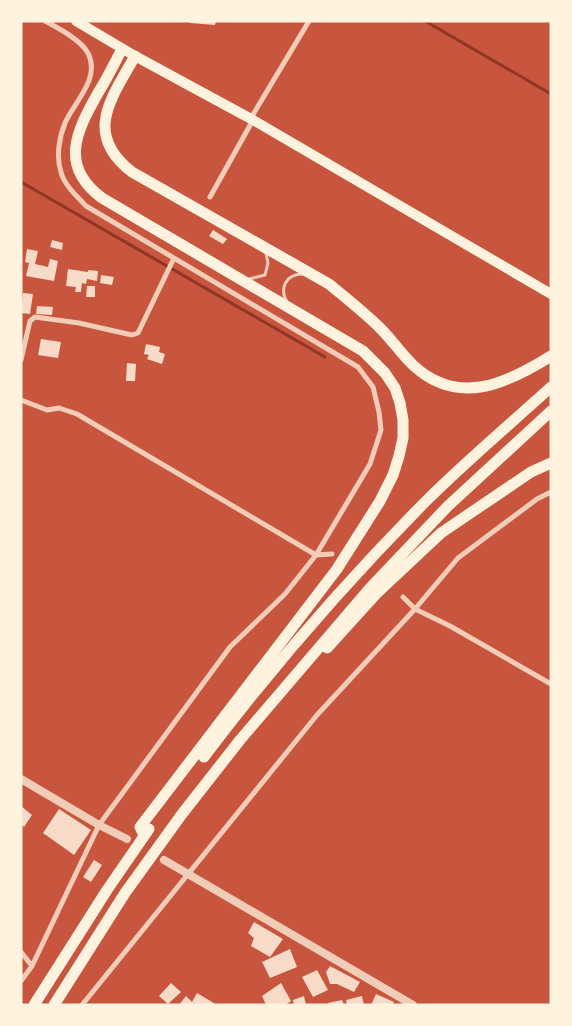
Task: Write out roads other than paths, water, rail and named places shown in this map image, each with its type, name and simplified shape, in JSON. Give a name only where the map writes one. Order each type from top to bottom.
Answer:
[{"type":"highway","points":[[122,49],[82,120],[77,133],[75,158],[77,169],[90,190],[363,351],[385,373],[394,388],[400,403],[403,420],[400,456],[380,501],[337,569],[140,827],[144,835]]},
{"type":"highway","points":[[135,56],[110,101],[104,129],[107,142],[113,153],[132,172],[329,284],[358,307],[383,331],[415,367],[441,383],[458,387],[476,388],[495,384],[520,374],[551,356]]},
{"type":"highway","points":[[34,1005],[144,835],[292,647],[352,578],[426,501],[551,387]]},
{"type":"highway","points":[[54,1005],[125,893],[182,814],[240,740],[370,588],[448,506],[551,411]]},
{"type":"highway","points":[[240,740],[306,672],[376,594],[418,553],[464,516],[530,472],[551,463]]},
{"type":"main road","points":[[76,21],[122,49],[252,120],[551,294]]},
{"type":"street","points":[[21,981],[32,966],[99,825],[230,647],[285,594],[316,555],[370,464],[381,430],[380,412],[373,387],[358,367],[86,206],[70,189],[61,173],[58,151],[65,123],[88,85],[92,70],[88,53],[72,36],[45,21]]},
{"type":"street","points":[[210,197],[309,21]]},
{"type":"street","points":[[21,360],[30,321],[35,317],[79,323],[132,335],[138,333],[174,258]]},
{"type":"street","points":[[21,400],[47,410],[59,408],[77,414],[316,555],[332,554]]},
{"type":"street","points":[[82,1005],[317,715],[458,558],[537,499],[551,492]]},
{"type":"street","points":[[403,597],[415,608],[551,684]]},
{"type":"street","points":[[21,779],[99,825],[127,839]]},
{"type":"street","points":[[164,860],[413,1005]]},
{"type":"street","points":[[21,952],[32,966]]},
{"type":"lane","points":[[241,280],[252,279],[265,274],[268,263],[264,248]]},
{"type":"lane","points":[[291,309],[285,298],[284,289],[287,279],[299,274],[312,274]]},
{"type":"waterway","points":[[425,21],[551,94]]},
{"type":"waterway","points":[[21,182],[325,357]]}]
